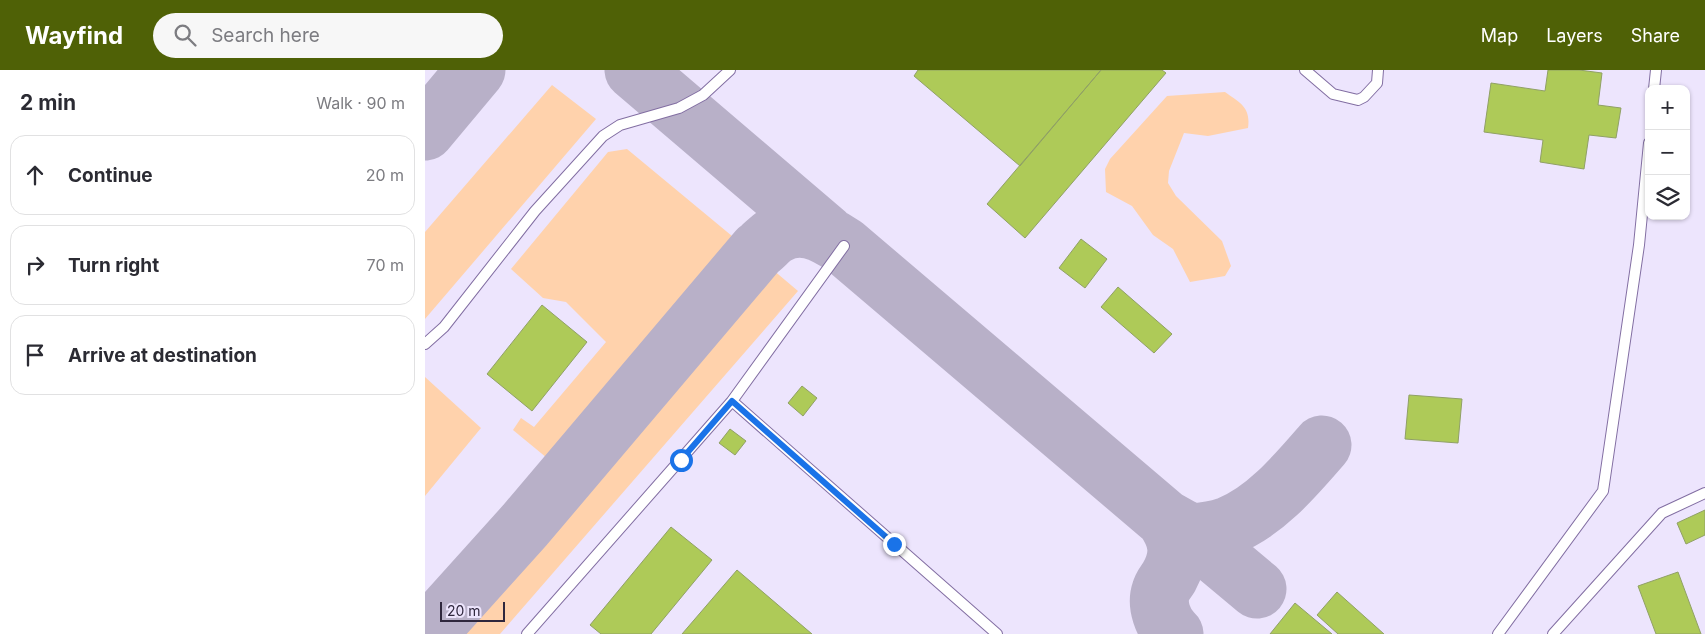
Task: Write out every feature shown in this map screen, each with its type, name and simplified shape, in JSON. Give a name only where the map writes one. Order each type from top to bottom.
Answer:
[{"type":"lane","points":[[425,344],[444,327],[535,211],[603,136],[620,126],[679,108],[703,95],[730,70]]},
{"type":"lane","points":[[1305,70],[1333,94],[1358,100],[1364,97],[1377,83],[1379,70]]},
{"type":"lane","points":[[1654,85],[1656,70]]},
{"type":"lane","points":[[1498,634],[1603,491],[1639,245],[1646,175]]},
{"type":"lane","points":[[527,634],[732,401],[844,246]]},
{"type":"lane","points":[[732,401],[997,634]]},
{"type":"lane","points":[[1553,634],[1662,513],[1705,493]]},
{"type":"shaded area","points":[[552,85],[596,119],[425,319],[425,232]]},
{"type":"shaded area","points":[[1225,92],[1246,110],[1248,128],[1208,136],[1184,133],[1169,171],[1168,183],[1176,196],[1222,241],[1231,266],[1225,276],[1190,282],[1173,249],[1153,235],[1132,206],[1106,192],[1105,169],[1110,159],[1167,96]]},
{"type":"shaded area","points":[[627,149],[732,236],[547,458],[513,430],[521,418],[534,427],[606,342],[566,302],[543,298],[511,269],[608,152]]},
{"type":"shaded area","points":[[772,269],[798,291],[500,634],[455,634]]},
{"type":"shaded area","points":[[425,377],[481,428],[425,496]]},
{"type":"building","points":[[918,70],[1101,70],[1020,166],[914,76]]},
{"type":"building","points":[[1101,70],[1162,70],[1166,73],[1025,238],[987,204]]},
{"type":"building","points":[[1548,70],[1579,70],[1602,73],[1598,105],[1621,108],[1616,138],[1589,135],[1584,169],[1540,162],[1543,140],[1484,132],[1491,83],[1545,91]]},
{"type":"building","points":[[1081,239],[1107,259],[1085,288],[1059,268]]},
{"type":"building","points":[[1118,287],[1172,334],[1154,353],[1101,307]]},
{"type":"building","points":[[542,305],[587,342],[532,411],[487,374]]},
{"type":"building","points":[[802,386],[817,398],[803,416],[788,403]]},
{"type":"building","points":[[1409,395],[1462,399],[1458,443],[1405,439]]},
{"type":"building","points":[[730,429],[746,441],[735,455],[719,443]]},
{"type":"building","points":[[1705,510],[1705,535],[1686,544],[1677,523]]},
{"type":"building","points":[[671,527],[712,560],[651,634],[601,634],[590,625]]},
{"type":"building","points":[[737,570],[812,634],[682,634]]},
{"type":"building","points":[[1678,572],[1701,634],[1656,634],[1638,586]]},
{"type":"building","points":[[1337,592],[1384,634],[1338,634],[1317,615]]},
{"type":"building","points":[[1295,603],[1332,634],[1270,634]]},
{"type":"taxiway","points":[[425,131],[476,70]]},
{"type":"taxiway","points":[[634,70],[826,234]]},
{"type":"taxiway","points":[[427,634],[525,525],[758,250],[771,238],[794,228],[820,232],[844,246],[1165,519],[1190,533],[1257,589]]},
{"type":"taxiway","points":[[1190,533],[1223,528],[1255,512],[1279,492],[1322,445]]},
{"type":"taxiway","points":[[1165,519],[1176,541],[1177,555],[1173,569],[1163,586],[1159,602],[1161,614],[1174,634]]},
{"type":"route","points":[[681,460],[732,401],[894,544]]}]
